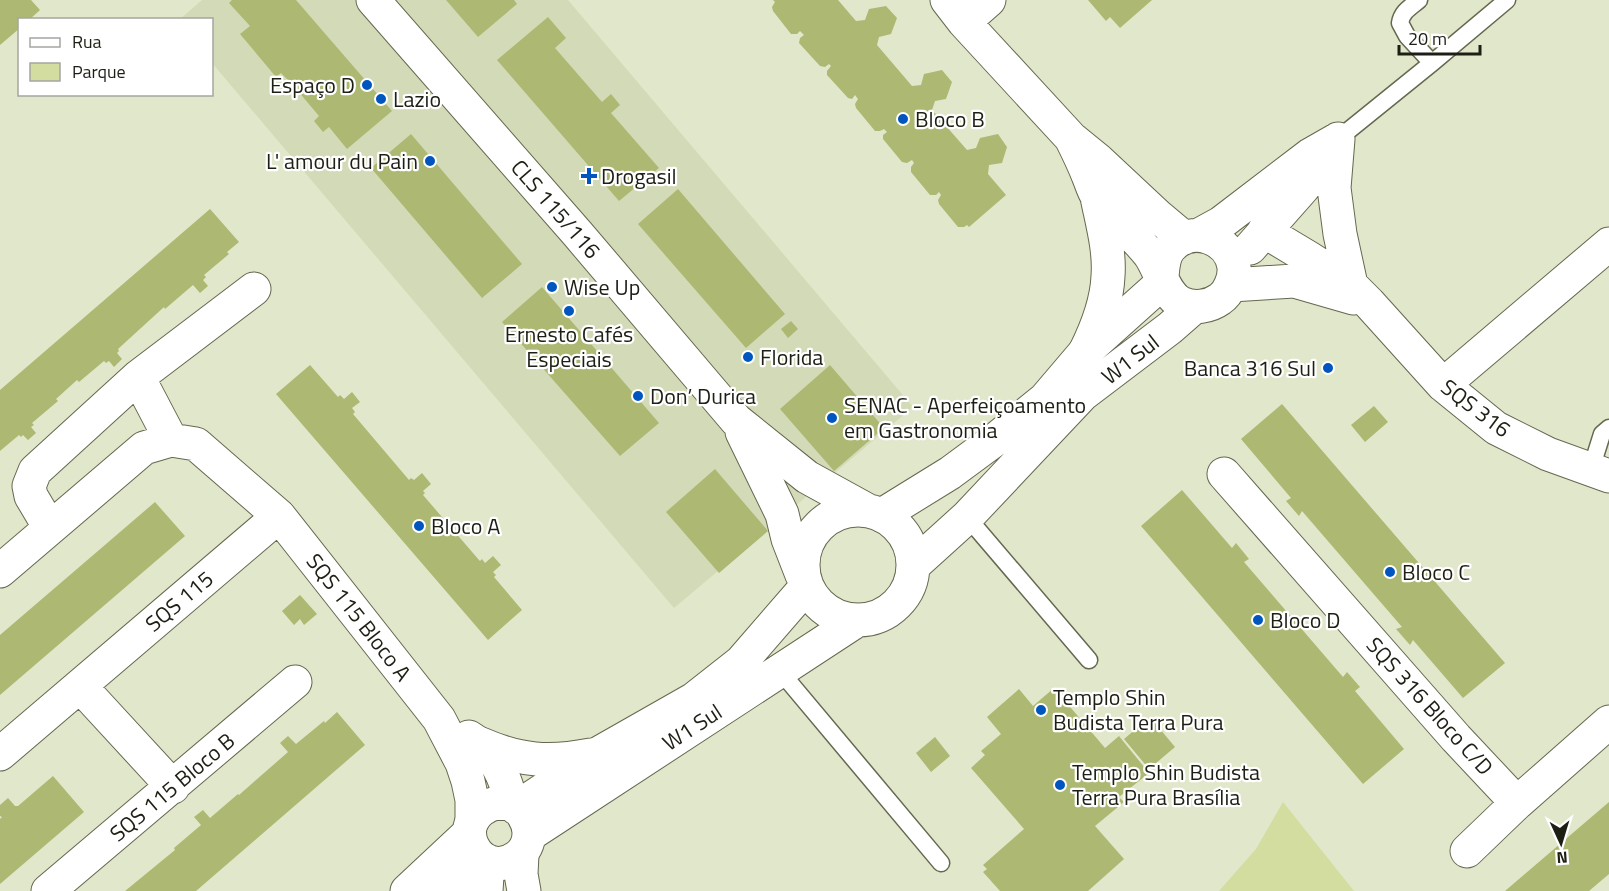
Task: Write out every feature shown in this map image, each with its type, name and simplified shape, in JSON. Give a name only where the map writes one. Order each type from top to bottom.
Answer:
[{"type":"street","name":"CLS 115/116","points":[[373,0],[577,233],[736,420],[807,477],[875,513]]},
{"type":"street","points":[[989,0],[955,11],[1071,138],[1159,217],[1192,236],[1216,240],[1229,251],[1233,277]]},
{"type":"street","points":[[1071,138],[1097,197],[1108,256],[1106,293],[1094,333],[1085,352]]},
{"type":"street","points":[[1097,197],[1149,255],[1170,294],[1181,303],[1194,307],[1209,305],[1223,298],[1233,277],[1264,231],[1303,188],[1338,139]]},
{"type":"street","points":[[1163,279],[1163,261],[1171,247],[1221,223],[1310,154],[1338,139]]},
{"type":"street","name":"SQS 316","points":[[1338,139],[1334,188],[1340,234],[1360,294]]},
{"type":"street","name":"SQS 316","points":[[1264,231],[1310,258],[1360,294],[1443,385],[1496,428],[1548,454],[1600,473]]},
{"type":"street","points":[[1443,385],[1609,244]]},
{"type":"street","points":[[1233,277],[1294,281],[1360,294]]},
{"type":"street","name":"W1 Sul","points":[[875,513],[950,473],[996,439],[1045,399],[1085,352],[1163,279]]},
{"type":"street","points":[[50,528],[31,496],[29,486],[35,471],[138,377],[254,290]]},
{"type":"street","name":"W1 Sul","points":[[914,565],[967,517],[1083,394],[1194,307]]},
{"type":"street","points":[[138,377],[171,440]]},
{"type":"street","name":"CLS 115/116","points":[[736,420],[782,514],[788,539],[804,581]]},
{"type":"street","points":[[0,571],[144,448],[171,440],[196,444],[279,516]]},
{"type":"street","name":"SQS 316 Bloco C/D","points":[[1224,474],[1456,738],[1517,802]]},
{"type":"street","points":[[846,511],[875,513],[895,524],[905,535],[914,565],[910,586],[897,605],[878,617],[856,621],[835,616],[818,605],[804,581],[803,554],[811,534],[826,519],[846,511]]},
{"type":"street","name":"SQS 115","points":[[0,754],[279,516]]},
{"type":"street","name":"SQS 115 Bloco A","points":[[279,516],[439,719],[462,763],[472,800],[498,841]]},
{"type":"street","name":"W1 Sul","points":[[445,891],[498,841],[599,753],[694,699],[741,662],[804,581]]},
{"type":"street","name":"W1 Sul","points":[[407,891],[498,841],[780,671],[856,621]]},
{"type":"street","name":"SQS 115 Bloco B","points":[[48,891],[295,682]]},
{"type":"street","points":[[80,686],[173,787]]},
{"type":"street","name":"SQS 115 Bloco A","points":[[439,719],[481,744],[498,765],[504,777],[509,791],[498,841]]},
{"type":"street","points":[[1467,851],[1517,802],[1609,722]]},
{"type":"street","points":[[481,744],[504,754],[524,758],[568,759],[599,753]]},
{"type":"street","points":[[498,841],[521,874],[524,891]]},
{"type":"lane","points":[[1419,0],[1401,16],[1400,23],[1407,36],[1432,63]]},
{"type":"lane","points":[[1338,139],[1506,0]]},
{"type":"lane","points":[[1600,473],[1602,434],[1609,428]]},
{"type":"lane","points":[[967,517],[1089,660]]},
{"type":"lane","points":[[780,671],[941,863]]},
{"type":"shaded area","points":[[202,0],[568,0],[913,407],[674,608],[213,64],[213,18],[181,18]]},
{"type":"green space","points":[[1283,802],[1354,891],[1219,891],[1256,849]]},
{"type":"building","points":[[0,0],[31,0],[40,10],[31,18],[18,18],[18,30],[0,45]]},
{"type":"building","points":[[232,0],[296,0],[392,111],[347,149],[329,127],[323,132],[314,121],[319,116],[292,84],[286,90],[282,85],[288,80],[281,73],[276,77],[240,34],[250,26],[229,3]]},
{"type":"building","points":[[446,0],[514,0],[517,4],[478,37]]},
{"type":"building","name":"Bloco B","points":[[773,0],[838,0],[856,21],[865,20],[869,9],[886,6],[897,18],[891,34],[879,37],[877,45],[912,86],[921,85],[924,74],[942,70],[952,82],[946,99],[935,101],[932,110],[967,150],[976,148],[980,138],[998,134],[1007,147],[1002,163],[989,165],[988,174],[1006,195],[969,227],[967,225],[958,227],[939,204],[938,200],[941,195],[939,192],[936,195],[930,195],[911,172],[914,163],[912,160],[907,163],[902,162],[883,139],[883,135],[887,132],[884,129],[875,131],[856,108],[855,104],[858,99],[855,95],[852,99],[848,98],[827,75],[831,66],[829,64],[825,67],[820,66],[799,43],[800,38],[804,35],[800,31],[797,34],[791,34],[773,11],[772,7],[775,2]]},
{"type":"building","points":[[1088,0],[1152,0],[1120,28],[1110,17],[1106,21]]},
{"type":"building","points":[[548,17],[566,38],[555,48],[602,102],[611,94],[620,105],[611,113],[659,168],[619,201],[497,60]]},
{"type":"building","points":[[411,134],[522,264],[482,298],[371,168]]},
{"type":"building","points":[[678,189],[785,314],[746,348],[638,224]]},
{"type":"building","points":[[210,209],[239,242],[227,252],[229,254],[204,275],[206,277],[203,280],[208,286],[200,293],[193,285],[165,309],[164,307],[118,349],[117,353],[122,359],[114,367],[109,361],[106,363],[104,361],[79,382],[77,380],[56,399],[58,401],[32,423],[34,425],[31,427],[36,433],[28,440],[23,435],[21,437],[19,435],[0,451],[0,390]]},
{"type":"building","points":[[542,287],[659,423],[620,456],[502,322]]},
{"type":"building","points":[[791,321],[798,329],[788,338],[781,329]]},
{"type":"building","name":"Bloco A","points":[[310,365],[338,397],[340,395],[344,399],[352,392],[360,402],[352,408],[355,412],[353,414],[409,480],[411,478],[414,480],[422,473],[431,484],[423,491],[425,493],[423,495],[479,560],[482,559],[485,563],[493,556],[501,565],[493,572],[496,575],[494,577],[522,610],[488,640],[276,394]]},
{"type":"building","name":"SENAC - Aperfeiçoamento em Gastronomia","points":[[830,365],[884,428],[834,471],[780,409]]},
{"type":"building","name":"Bloco C","points":[[1282,404],[1505,663],[1463,698],[1413,640],[1410,645],[1396,629],[1402,627],[1302,511],[1299,516],[1286,501],[1291,498],[1241,439]]},
{"type":"building","points":[[1374,406],[1388,422],[1365,442],[1351,425]]},
{"type":"building","points":[[715,469],[768,531],[719,573],[666,512]]},
{"type":"building","name":"Bloco D","points":[[1182,490],[1232,548],[1236,543],[1249,559],[1244,562],[1343,677],[1347,672],[1360,687],[1355,691],[1404,749],[1363,784],[1141,526]]},
{"type":"building","points":[[155,502],[185,536],[0,695],[0,635]]},
{"type":"building","points":[[300,595],[317,614],[304,625],[300,619],[294,625],[282,611]]},
{"type":"building","name":"Templo Shin Budista Terra Pura Brasília","points":[[1054,688],[1105,748],[1119,736],[1149,773],[1119,797],[1124,802],[1095,826],[1124,859],[1088,891],[1000,891],[983,872],[987,869],[983,865],[1024,829],[971,768],[985,755],[981,751],[1001,734],[987,717],[1019,689],[1033,706]]},
{"type":"building","points":[[337,712],[365,745],[196,891],[125,891],[175,850],[174,848],[201,825],[194,817],[203,810],[210,818],[288,752],[280,743],[288,736],[296,744]]},
{"type":"building","points":[[1150,717],[1175,747],[1149,769],[1124,739]]},
{"type":"building","points":[[935,737],[950,756],[931,772],[916,753]]},
{"type":"building","points":[[53,776],[84,812],[0,884],[0,819],[2,817],[0,816],[0,805],[8,798],[15,806],[18,806]]},
{"type":"building","points":[[1609,802],[1609,874],[1589,891],[1505,891]]},
{"type":"place","name":"Espaço D","points":[[367,85]]},
{"type":"place","name":"Lazio","points":[[381,99]]},
{"type":"place","name":"Bloco B","points":[[903,119]]},
{"type":"place","name":"L' amour du Pain","points":[[430,161]]},
{"type":"place","name":"Drogasil","points":[[589,176]]},
{"type":"place","name":"Wise Up","points":[[552,287]]},
{"type":"place","name":"Ernesto Cafés Especiais","points":[[569,311]]},
{"type":"place","name":"Florida","points":[[748,357]]},
{"type":"place","name":"Banca 316 Sul","points":[[1328,368]]},
{"type":"place","name":"Don’ Durica","points":[[638,396]]},
{"type":"place","name":"SENAC - Aperfeiçoamento em Gastronomia","points":[[832,418]]},
{"type":"place","name":"Bloco A","points":[[419,526]]},
{"type":"place","name":"Bloco C","points":[[1390,572]]},
{"type":"place","name":"Bloco D","points":[[1258,620]]},
{"type":"place","name":"Templo Shin Budista Terra Pura","points":[[1041,710]]},
{"type":"place","name":"Templo Shin Budista Terra Pura Brasília","points":[[1060,785]]}]
